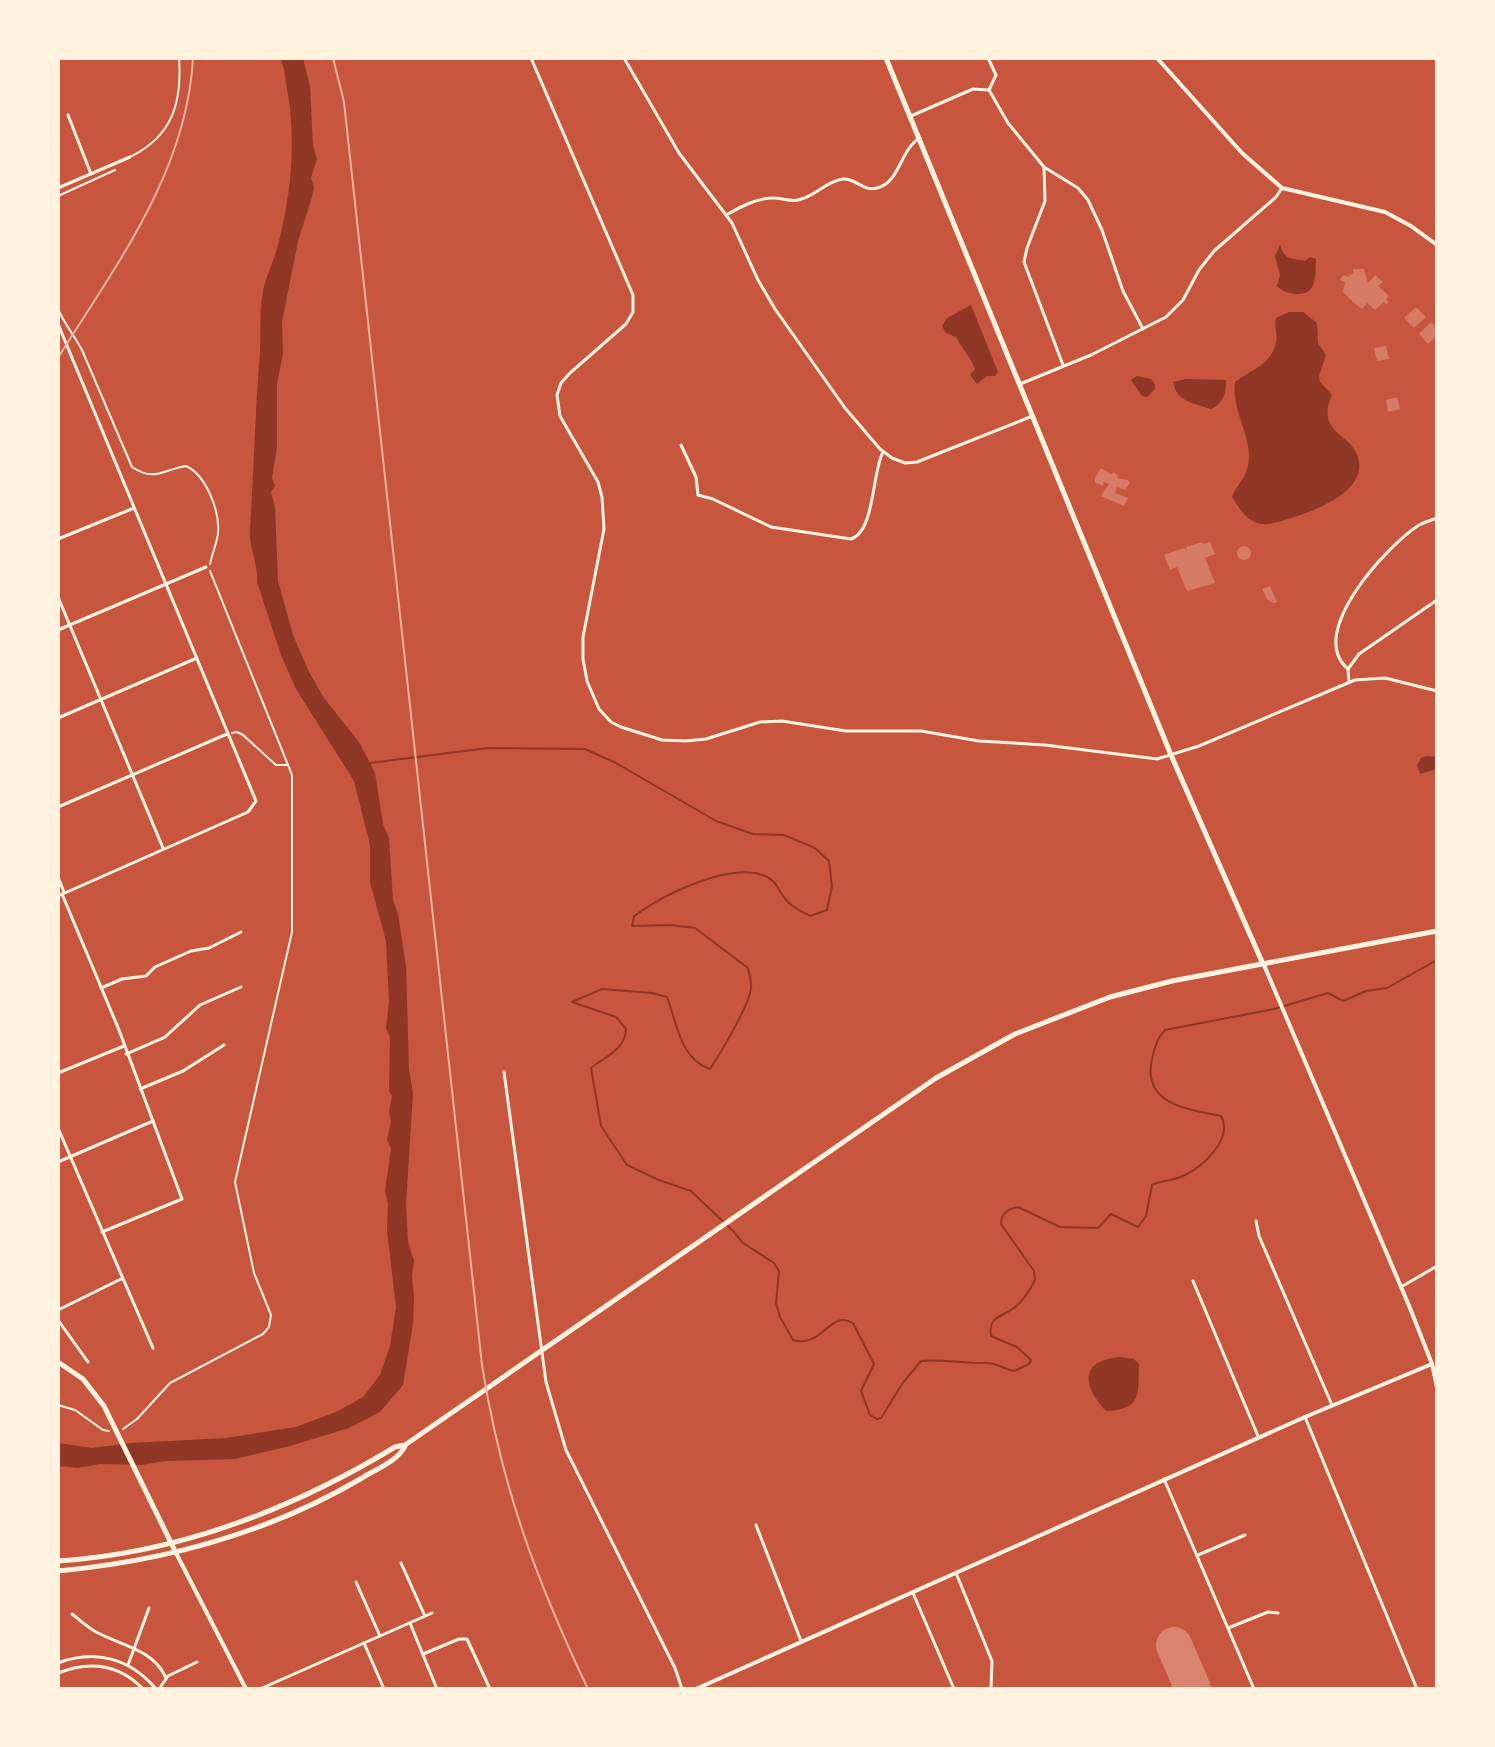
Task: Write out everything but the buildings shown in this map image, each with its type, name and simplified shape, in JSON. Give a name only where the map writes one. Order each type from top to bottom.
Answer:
[{"type":"main road","points":[[886,58],[1171,755],[1263,964]]},
{"type":"main road","points":[[58,1561],[172,1544],[221,1530],[281,1508],[395,1447],[405,1445],[936,1078],[1015,1034],[1118,994],[1437,931]]},
{"type":"main road","points":[[58,1362],[83,1379],[96,1394],[176,1553]]},
{"type":"main road","points":[[58,1571],[128,1563],[176,1553],[245,1532],[306,1507],[401,1454],[405,1445]]},
{"type":"street","points":[[531,58],[633,295],[633,312],[626,324],[570,373],[561,383],[557,395],[560,416],[598,482],[604,508],[603,535],[583,648],[587,681],[604,716],[634,732],[667,741],[706,739],[747,725],[775,721],[846,731],[921,731],[979,741],[1045,745],[1153,759],[1228,734],[1349,682],[1385,678],[1437,691]]},
{"type":"street","points":[[624,58],[679,153],[727,214],[775,309],[850,415],[883,451],[900,462],[917,462],[1032,416]]},
{"type":"street","points":[[988,58],[995,70],[995,79],[989,90]]},
{"type":"street","points":[[1157,58],[1235,146],[1282,188],[1385,212],[1437,245]]},
{"type":"street","points":[[911,116],[973,89],[989,90]]},
{"type":"street","points":[[989,90],[1008,123],[1044,167],[1078,188],[1088,200],[1123,291],[1143,330]]},
{"type":"street","points":[[68,115],[91,174]]},
{"type":"street","points":[[727,214],[758,200],[798,200],[839,180],[850,179],[867,189],[880,188],[892,177],[911,144],[920,138]]},
{"type":"street","points":[[58,188],[130,157]]},
{"type":"street","points":[[1044,167],[1045,201],[1024,262],[1063,366]]},
{"type":"street","points":[[1020,384],[1143,330],[1172,312],[1214,251],[1276,197],[1282,188]]},
{"type":"street","points":[[58,324],[256,801],[248,812],[61,894]]},
{"type":"street","points":[[681,445],[696,477],[698,495],[771,527],[853,539],[860,535],[866,518],[874,493],[876,465],[883,451]]},
{"type":"street","points":[[58,539],[134,508]]},
{"type":"street","points":[[1349,682],[1348,669],[1341,662],[1335,640],[1343,615],[1362,579],[1401,540],[1420,525],[1437,518]]},
{"type":"street","points":[[58,630],[206,567]]},
{"type":"street","points":[[58,597],[163,848]]},
{"type":"street","points":[[1348,669],[1359,654],[1437,600]]},
{"type":"street","points":[[58,718],[197,658]]},
{"type":"street","points":[[58,807],[228,733]]},
{"type":"street","points":[[58,877],[61,894],[101,988],[182,1199],[102,1232]]},
{"type":"street","points":[[101,988],[122,979],[146,976],[158,965],[191,951],[209,948],[241,932]]},
{"type":"street","points":[[1263,964],[1437,1371]]},
{"type":"street","points":[[126,1054],[165,1037],[200,1005],[241,987]]},
{"type":"street","points":[[140,1089],[183,1071],[224,1045]]},
{"type":"street","points":[[58,1073],[124,1046]]},
{"type":"street","points":[[504,1072],[546,1382],[554,1414],[566,1450],[675,1668],[682,1689]]},
{"type":"street","points":[[58,1162],[153,1121]]},
{"type":"street","points":[[58,1128],[153,1348]]},
{"type":"street","points":[[1256,1221],[1254,1225],[1332,1405]]},
{"type":"street","points":[[1401,1287],[1437,1266]]},
{"type":"street","points":[[58,1310],[121,1279]]},
{"type":"street","points":[[1193,1281],[1259,1437]]},
{"type":"street","points":[[58,1320],[88,1362]]},
{"type":"street","points":[[696,1689],[1259,1437],[1434,1363]]},
{"type":"street","points":[[1434,1363],[1437,1387]]},
{"type":"street","points":[[1305,1417],[1417,1689]]},
{"type":"street","points":[[1164,1479],[1254,1689]]},
{"type":"street","points":[[756,1525],[802,1642]]},
{"type":"street","points":[[1198,1555],[1245,1535]]},
{"type":"street","points":[[176,1553],[246,1689]]},
{"type":"street","points":[[401,1563],[425,1616]]},
{"type":"street","points":[[956,1573],[992,1661],[991,1688]]},
{"type":"street","points":[[356,1582],[380,1636]]},
{"type":"street","points":[[913,1593],[954,1689]]},
{"type":"street","points":[[128,1665],[149,1608]]},
{"type":"street","points":[[1228,1628],[1268,1612],[1278,1613]]},
{"type":"street","points":[[260,1689],[432,1613]]},
{"type":"street","points":[[72,1614],[95,1632],[134,1648],[156,1662],[166,1678]]},
{"type":"street","points":[[410,1623],[437,1689]]},
{"type":"street","points":[[423,1654],[464,1639],[470,1643],[490,1689]]},
{"type":"street","points":[[364,1643],[384,1689]]},
{"type":"street","points":[[58,1663],[91,1656],[128,1665],[157,1689],[166,1678],[197,1662]]},
{"type":"street","points":[[58,1673],[73,1667],[100,1666],[123,1673],[143,1689]]},
{"type":"path","points":[[148,147],[167,128],[174,111],[181,77],[179,58]]},
{"type":"path","points":[[58,309],[82,350],[132,467],[145,475],[154,475],[186,466],[200,477],[206,487],[218,527],[210,564],[212,577],[292,775],[292,932],[235,1182],[254,1273],[270,1311],[270,1323],[263,1334],[170,1383],[137,1419],[123,1429]]},
{"type":"path","points":[[228,733],[243,735],[276,765],[289,765]]},
{"type":"path","points":[[58,1405],[75,1410],[103,1430],[111,1431]]},
{"type":"shaded area","points":[[280,58],[303,58],[310,87],[313,145],[317,159],[311,178],[314,187],[312,197],[298,241],[282,322],[283,354],[277,384],[277,447],[272,478],[275,486],[271,492],[275,507],[278,581],[293,635],[309,672],[324,698],[359,742],[375,773],[383,824],[389,838],[393,900],[406,966],[409,1070],[413,1093],[406,1204],[408,1242],[414,1261],[413,1324],[403,1385],[380,1412],[349,1428],[235,1459],[165,1461],[141,1465],[100,1464],[78,1468],[58,1466],[58,1443],[92,1448],[226,1438],[296,1427],[336,1412],[363,1397],[380,1375],[390,1346],[396,1307],[385,1191],[391,1149],[387,1140],[392,1096],[389,1091],[390,1037],[386,1029],[389,1001],[386,941],[370,882],[370,845],[354,781],[296,689],[281,655],[257,582],[250,536],[262,299],[282,226],[291,170],[292,132]]},
{"type":"shaded area","points":[[1280,245],[1288,258],[1316,259],[1314,283],[1308,291],[1293,294],[1277,286],[1280,275],[1275,256]]},
{"type":"shaded area","points":[[971,305],[998,372],[977,384],[970,375],[975,369],[971,361],[956,337],[946,333],[942,326],[947,318]]},
{"type":"shaded area","points":[[1289,312],[1303,312],[1317,323],[1318,343],[1326,355],[1320,382],[1332,395],[1328,417],[1331,425],[1354,449],[1359,471],[1354,483],[1330,502],[1286,520],[1260,524],[1244,514],[1232,497],[1246,473],[1249,458],[1236,405],[1235,382],[1269,357],[1276,343],[1276,318]]},
{"type":"shaded area","points":[[1137,376],[1151,379],[1155,384],[1155,389],[1147,397],[1142,396],[1131,380]]},
{"type":"shaded area","points":[[1186,379],[1226,380],[1223,398],[1211,409],[1187,401],[1178,394],[1173,382]]},
{"type":"shaded area","points":[[1437,757],[1437,769],[1420,774],[1417,765],[1421,758]]},
{"type":"shaded area","points":[[1119,1357],[1134,1359],[1139,1364],[1138,1392],[1126,1407],[1106,1411],[1093,1393],[1089,1376],[1097,1364]]},
{"type":"waterway","points":[[370,763],[488,748],[585,749],[616,763],[716,821],[753,834],[784,835],[815,848],[829,861],[832,886],[827,910],[810,916],[789,903],[769,878],[751,873],[734,873],[697,882],[634,916],[632,926],[695,928],[748,968],[751,983],[746,1005],[710,1069],[700,1064],[686,1049],[667,997],[602,989],[572,1002],[616,1017],[626,1029],[618,1047],[591,1068],[601,1126],[627,1165],[691,1191],[743,1243],[774,1263],[779,1271],[776,1303],[793,1340],[811,1339],[838,1321],[853,1323],[874,1364],[861,1391],[870,1415],[877,1419],[881,1418],[921,1361],[991,1363],[1014,1371],[1029,1364],[1031,1360],[1017,1347],[991,1336],[994,1321],[1017,1305],[1035,1280],[1034,1271],[1001,1224],[1005,1212],[1018,1207],[1060,1227],[1098,1228],[1111,1214],[1138,1227],[1146,1216],[1152,1185],[1191,1172],[1214,1151],[1223,1133],[1221,1116],[1181,1107],[1160,1095],[1154,1086],[1151,1074],[1153,1055],[1165,1030],[1274,1009],[1328,993],[1343,1001],[1366,991],[1387,988],[1437,960]]},
{"type":"runway","points":[[1174,1645],[1193,1689]]},
{"type":"railway","points":[[58,358],[125,252],[163,178],[178,140],[188,100],[193,58]]},
{"type":"railway","points":[[333,58],[344,102],[482,1365],[510,1492],[552,1609],[588,1689]]}]
